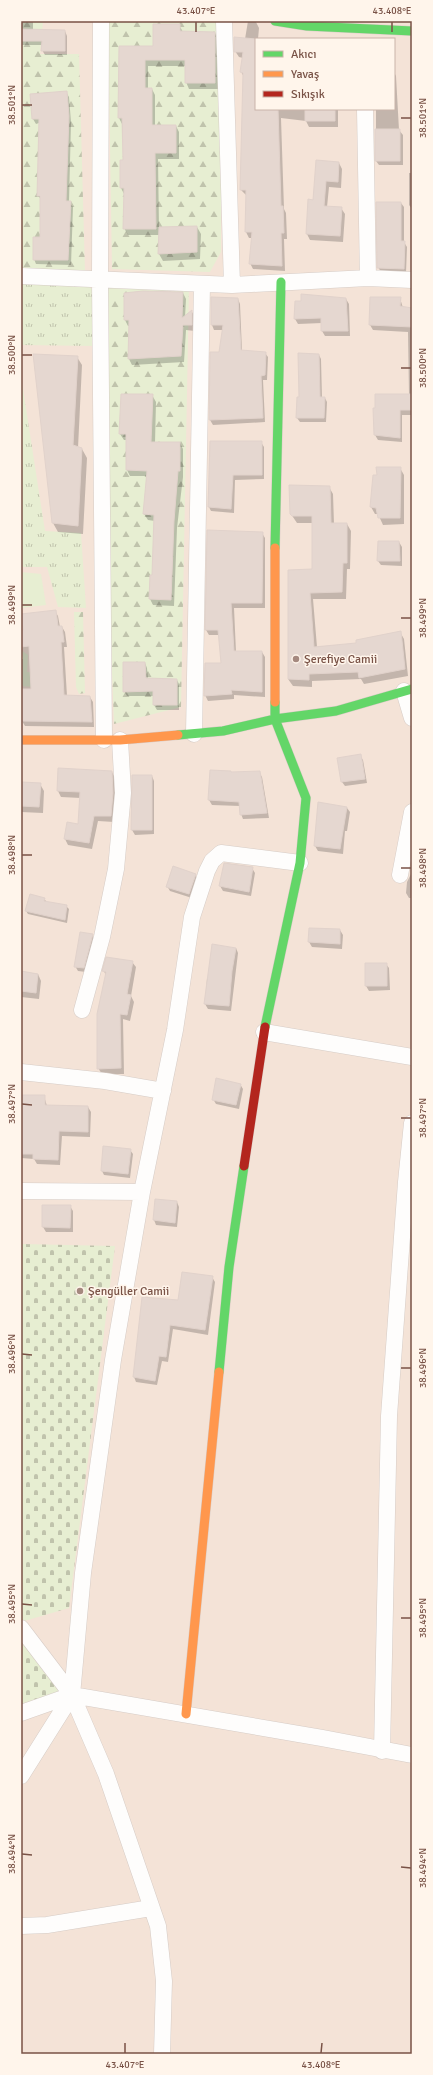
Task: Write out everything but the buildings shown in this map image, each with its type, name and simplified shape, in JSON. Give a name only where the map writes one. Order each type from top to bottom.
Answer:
[{"type":"street","points":[[101,21],[100,280],[104,740]]},
{"type":"street","points":[[224,21],[232,284]]},
{"type":"street","points":[[275,21],[307,26],[412,31]]},
{"type":"street","points":[[365,110],[368,278]]},
{"type":"street","points":[[21,276],[202,284],[368,278],[412,280]]},
{"type":"street","points":[[186,1714],[229,1267],[264,1032],[300,863],[306,798],[274,719],[274,545],[281,282]]},
{"type":"street","points":[[194,734],[202,284]]},
{"type":"street","points":[[21,740],[120,740],[223,731],[274,719],[336,711],[408,690],[412,718]]},
{"type":"street","points":[[82,1010],[102,937],[116,869],[123,793],[120,740]]},
{"type":"street","points":[[400,875],[412,812]]},
{"type":"street","points":[[21,1776],[72,1695],[83,1574],[113,1360],[142,1192],[163,1091],[192,918],[212,861],[221,854],[300,863]]},
{"type":"street","points":[[264,1032],[412,1057]]},
{"type":"street","points":[[21,1072],[163,1091]]},
{"type":"street","points":[[382,1751],[389,1416],[409,1182],[412,1123]]},
{"type":"street","points":[[21,1191],[142,1192]]},
{"type":"street","points":[[21,1628],[72,1695],[106,1774],[158,1926],[163,1956],[164,1981],[162,2054]]},
{"type":"street","points":[[21,1713],[72,1695],[322,1738],[382,1751],[412,1755]]},
{"type":"street","points":[[21,1926],[47,1925],[151,1908]]},
{"type":"shaded area","points":[[21,21],[412,21],[412,2054],[21,2054]]},
{"type":"green space","points":[[21,21],[43,21],[40,54],[79,54],[85,272],[21,270]]},
{"type":"green space","points":[[108,21],[221,21],[221,252],[210,272],[112,269]]},
{"type":"green space","points":[[21,283],[85,284],[94,290],[94,346],[21,345]]},
{"type":"green space","points":[[108,285],[189,287],[181,707],[114,724],[104,468]]},
{"type":"green space","points":[[21,376],[45,531],[81,533],[86,608],[58,607],[47,567],[21,567]]},
{"type":"green space","points":[[21,572],[41,574],[46,605],[21,608]]},
{"type":"green space","points":[[74,612],[83,612],[85,693],[79,694],[76,687]]},
{"type":"green space","points":[[21,650],[28,655],[27,672],[36,672],[35,687],[21,686]]},
{"type":"green space","points":[[21,1244],[115,1246],[69,1608],[21,1622]]},
{"type":"green space","points":[[21,1640],[61,1692],[21,1704]]},
{"type":"traffic: fast","points":[[275,21],[307,26],[412,31]]},
{"type":"traffic: fast","points":[[275,548],[281,282]]},
{"type":"traffic: fast","points":[[178,735],[223,731],[275,719],[336,711],[412,689]]},
{"type":"traffic: fast","points":[[265,1027],[300,863],[306,798],[275,719],[275,702]]},
{"type":"traffic: fast","points":[[219,1372],[229,1267],[244,1166]]},
{"type":"traffic: slow","points":[[275,548],[275,702]]},
{"type":"traffic: slow","points":[[21,740],[120,740],[178,735]]},
{"type":"traffic: slow","points":[[186,1714],[219,1372]]},
{"type":"traffic: jam","points":[[244,1166],[265,1027]]},
{"type":"place","name":"Şerefiye Camii","points":[[296,659]]},
{"type":"place","name":"Şengüller Camii","points":[[80,1291]]}]
